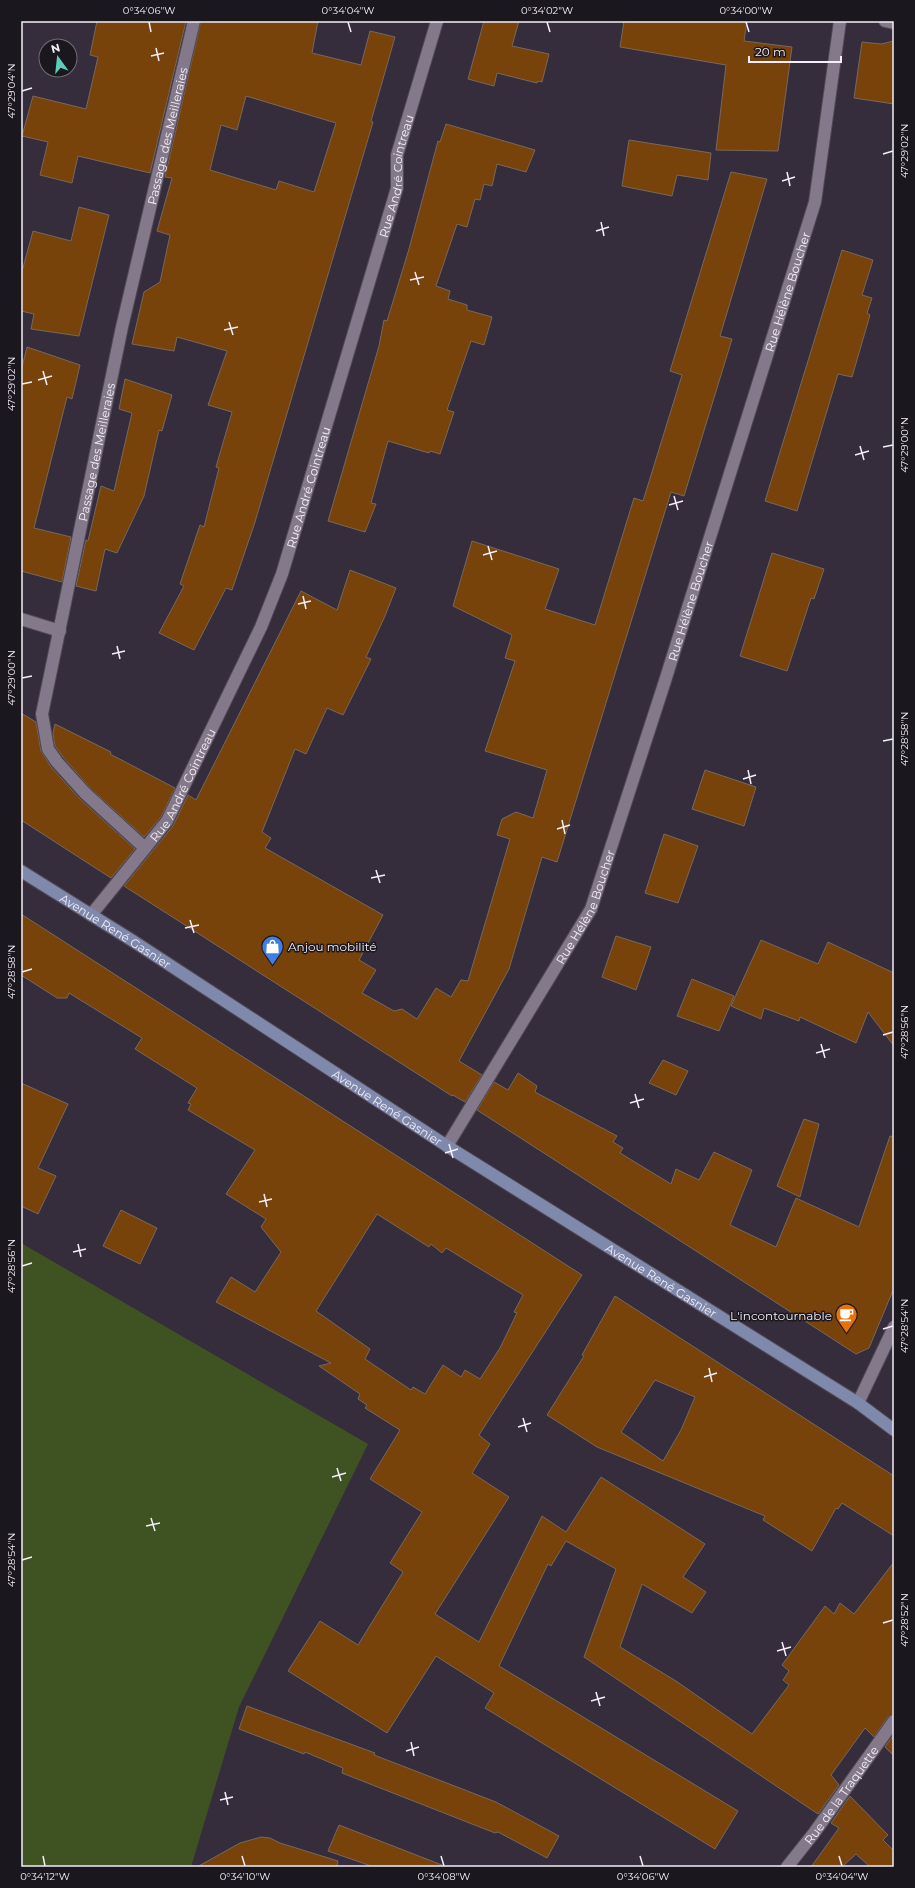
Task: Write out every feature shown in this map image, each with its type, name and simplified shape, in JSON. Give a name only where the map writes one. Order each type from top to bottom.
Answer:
[{"type":"main road","name":"Avenue René Gasnier","points":[[21,871],[140,945],[447,1146],[858,1403],[894,1430]]},
{"type":"street","name":"Passage des Meilleraies","points":[[145,848],[85,793],[57,762],[48,749],[42,714],[122,327],[194,21]]},
{"type":"street","name":"Rue André Cointreau","points":[[91,915],[167,821],[261,627],[282,574],[397,188],[397,155],[436,21]]},
{"type":"street","name":"Rue Hélène Boucher","points":[[447,1146],[591,909],[665,681],[815,202],[840,21]]},
{"type":"street","points":[[885,21],[894,23]]},
{"type":"street","points":[[21,619],[60,631]]},
{"type":"street","points":[[858,1403],[894,1327]]},
{"type":"street","name":"Rue de la Traquette","points":[[787,1867],[836,1804],[894,1721]]},
{"type":"green space","points":[[21,1243],[368,1444],[239,1707],[191,1867],[21,1867]]},
{"type":"building","points":[[97,21],[186,21],[150,173],[78,156],[72,183],[40,175],[48,142],[22,136],[33,96],[86,109],[98,57],[90,55]]},
{"type":"building","points":[[201,21],[318,21],[312,53],[361,65],[370,31],[395,37],[371,121],[373,122],[255,522],[232,590],[226,588],[194,650],[159,633],[184,586],[180,584],[200,525],[204,527],[219,468],[216,467],[232,412],[208,405],[227,351],[177,337],[174,351],[132,344],[144,292],[160,282],[170,235],[157,231],[172,178],[165,177]],"holes":[[[246,96],[336,123],[314,192],[279,181],[276,190],[210,170],[221,125],[237,130]]]},
{"type":"building","points":[[484,21],[519,21],[512,46],[549,54],[542,82],[538,81],[537,83],[497,73],[494,86],[468,79]]},
{"type":"building","points":[[624,21],[747,21],[744,41],[792,47],[778,151],[716,150],[726,65],[620,47]]},
{"type":"building","points":[[894,41],[894,104],[854,98],[862,42],[881,44]]},
{"type":"building","points":[[446,124],[535,150],[526,172],[497,164],[492,186],[484,184],[480,200],[475,199],[467,227],[457,224],[436,286],[450,291],[448,299],[467,305],[467,310],[492,317],[484,345],[471,341],[447,410],[454,412],[440,454],[430,451],[429,453],[388,441],[371,503],[376,504],[365,532],[328,521],[379,346],[384,320],[387,321],[409,249],[438,141],[440,142]]},
{"type":"building","points":[[629,140],[711,153],[708,180],[677,175],[672,196],[622,186]]},
{"type":"building","points":[[731,172],[767,179],[720,336],[732,339],[684,496],[671,492],[557,862],[542,857],[509,969],[459,1061],[482,1075],[465,1102],[453,1095],[452,1096],[124,886],[173,826],[188,795],[196,800],[301,591],[337,610],[350,570],[396,588],[366,657],[371,659],[343,715],[327,708],[306,754],[295,749],[262,832],[271,838],[265,848],[383,915],[359,960],[376,970],[362,993],[394,1011],[402,1009],[417,1019],[436,988],[451,997],[461,980],[468,981],[510,839],[497,835],[502,819],[516,812],[533,818],[547,770],[485,751],[515,661],[505,658],[512,635],[453,606],[472,541],[559,569],[545,609],[595,625],[634,498],[643,501],[682,375],[670,371]]},
{"type":"building","points":[[79,207],[109,215],[79,336],[31,329],[34,314],[21,311],[21,275],[33,231],[71,241]]},
{"type":"building","points":[[842,250],[873,260],[862,295],[872,298],[867,313],[870,315],[852,377],[838,374],[797,511],[765,501]]},
{"type":"building","points":[[27,347],[80,365],[72,399],[67,397],[34,528],[71,537],[62,582],[21,571],[21,371]]},
{"type":"building","points":[[125,379],[172,395],[162,431],[159,430],[144,496],[117,553],[105,549],[96,591],[76,586],[86,540],[88,541],[101,486],[114,491],[132,413],[119,409]]},
{"type":"building","points":[[772,553],[824,569],[814,599],[811,598],[787,671],[740,656]]},
{"type":"building","points":[[21,713],[36,722],[41,751],[51,767],[80,799],[135,849],[111,878],[21,820]]},
{"type":"building","points":[[55,724],[111,752],[110,754],[175,788],[161,817],[144,837],[90,788],[63,757],[55,746],[53,733]]},
{"type":"building","points":[[705,770],[756,787],[744,826],[692,809]]},
{"type":"building","points":[[664,834],[698,846],[678,903],[645,893]]},
{"type":"building","points":[[21,914],[582,1275],[479,1435],[490,1444],[472,1473],[509,1497],[435,1614],[479,1642],[542,1516],[566,1532],[601,1477],[705,1544],[683,1577],[706,1592],[692,1613],[642,1584],[620,1647],[676,1681],[752,1734],[789,1685],[783,1680],[789,1671],[782,1665],[825,1606],[834,1614],[840,1603],[854,1614],[894,1562],[894,1714],[888,1717],[874,1737],[865,1728],[831,1775],[839,1785],[818,1814],[584,1657],[616,1569],[566,1541],[551,1566],[548,1564],[499,1666],[738,1811],[715,1849],[485,1708],[494,1693],[436,1656],[387,1733],[288,1671],[320,1621],[358,1645],[403,1572],[390,1563],[422,1512],[370,1479],[400,1430],[365,1408],[367,1405],[358,1399],[360,1394],[319,1366],[331,1363],[216,1302],[231,1277],[255,1292],[281,1252],[261,1227],[266,1219],[226,1194],[255,1150],[188,1110],[191,1104],[188,1103],[197,1088],[135,1049],[142,1038],[69,993],[67,998],[57,998],[21,975]],"holes":[[[377,1214],[429,1247],[431,1244],[442,1253],[446,1248],[523,1295],[514,1312],[517,1313],[500,1348],[480,1379],[465,1370],[461,1377],[443,1365],[425,1394],[413,1387],[411,1390],[365,1359],[370,1349],[316,1311]]]},
{"type":"building","points":[[616,936],[651,947],[636,990],[602,977]]},
{"type":"building","points":[[761,940],[818,964],[828,942],[894,973],[894,1046],[868,1012],[856,1043],[800,1017],[799,1021],[764,1008],[761,1019],[731,1006]]},
{"type":"building","points":[[692,979],[734,996],[719,1031],[677,1016]]},
{"type":"building","points":[[663,1060],[688,1071],[676,1095],[649,1083]]},
{"type":"building","points":[[518,1073],[537,1086],[535,1092],[617,1136],[613,1142],[623,1148],[620,1153],[671,1184],[676,1169],[699,1180],[714,1152],[752,1170],[730,1225],[776,1247],[796,1198],[859,1227],[890,1136],[894,1137],[894,1288],[869,1348],[856,1354],[477,1110],[494,1082],[508,1090]]},
{"type":"building","points":[[21,1083],[68,1104],[38,1168],[56,1176],[38,1214],[21,1206]]},
{"type":"building","points":[[804,1119],[819,1124],[800,1197],[777,1186]]},
{"type":"building","points":[[121,1210],[157,1228],[140,1264],[103,1246]]},
{"type":"building","points":[[615,1296],[894,1476],[894,1536],[842,1503],[838,1509],[836,1508],[812,1551],[763,1520],[765,1516],[597,1447],[547,1415],[584,1356],[582,1355]],"holes":[[[655,1380],[695,1397],[681,1430],[663,1461],[621,1432]]]},
{"type":"building","points":[[247,1706],[375,1753],[374,1755],[496,1802],[559,1836],[547,1858],[498,1832],[495,1833],[342,1773],[343,1768],[305,1752],[304,1754],[239,1729]]},
{"type":"building","points":[[894,1734],[894,1756],[885,1747]]},
{"type":"building","points":[[850,1796],[888,1835],[883,1840],[894,1851],[894,1867],[870,1867],[856,1854],[842,1867],[811,1867],[839,1828],[831,1823]]},
{"type":"building","points":[[339,1825],[442,1865],[442,1867],[374,1867],[328,1851]]},
{"type":"building","points":[[261,1837],[270,1838],[280,1843],[338,1861],[337,1867],[197,1867],[240,1843]]},
{"type":"place","name":"Anjou mobilité","points":[[272,966]]},
{"type":"place","name":"L'incontournable","points":[[847,1334]]}]
